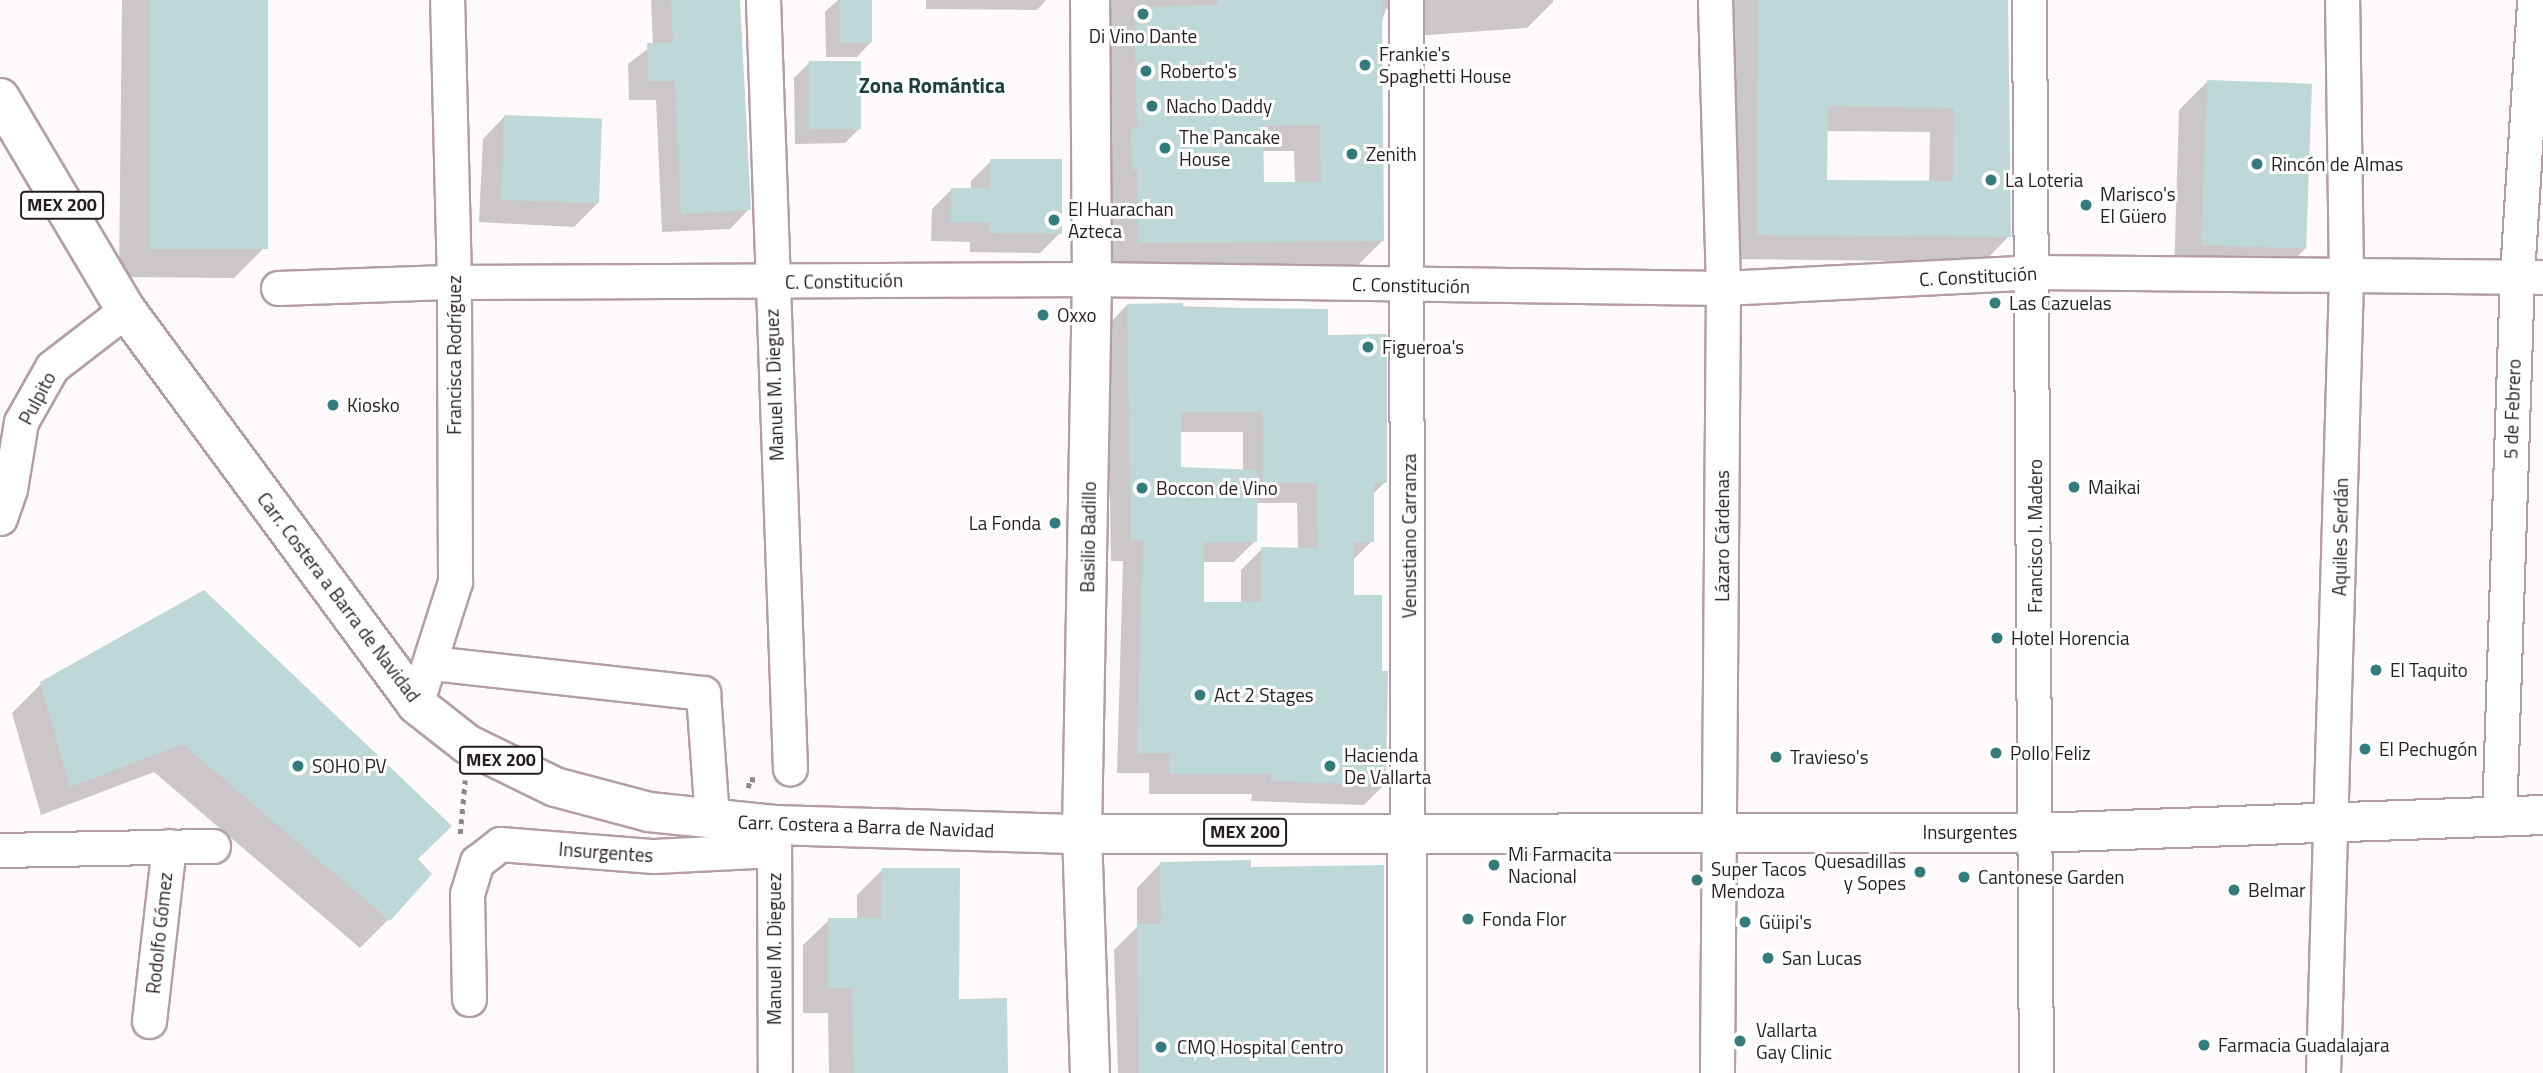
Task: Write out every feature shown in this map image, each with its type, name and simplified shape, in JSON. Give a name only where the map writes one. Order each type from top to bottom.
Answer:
[{"type":"main road","name":"Basilio Badillo","points":[[1090,0],[1092,279],[1082,834],[1090,1073]]},
{"type":"main road","name":"Carr. Costera a Barra de Navidad","points":[[0,98],[126,310],[416,704],[472,746],[555,787],[649,811],[712,818],[774,837],[1407,831]]},
{"type":"main road","name":"Insurgentes","points":[[1407,831],[2036,833],[2525,817]]},
{"type":"main road","name":"Venustiano Carranza","points":[[1407,831],[1407,1073]]},
{"type":"street","name":"Francisca Rodríguez","points":[[416,704],[455,582],[454,282],[447,0]]},
{"type":"street","name":"Manuel M. Dieguez","points":[[763,0],[770,282],[790,769]]},
{"type":"street","name":"Venustiano Carranza","points":[[1406,0],[1410,286],[1407,831]]},
{"type":"street","name":"Lázaro Cárdenas","points":[[1715,0],[1723,288],[1717,1073]]},
{"type":"street","name":"Francisco I. Madero","points":[[2029,0],[2034,272],[2036,1073]]},
{"type":"street","name":"Aquiles Serdán","points":[[2323,1073],[2333,823],[2346,278],[2342,0]]},
{"type":"street","name":"5 de Febrero","points":[[2525,817],[2534,0]]},
{"type":"street","name":"C. Constitución","points":[[278,288],[454,282],[1092,279],[1410,286],[1723,288],[2034,272],[2346,278],[2530,276]]},
{"type":"street","name":"Pulpito","points":[[0,518],[10,489],[21,422],[52,367],[126,310]]},
{"type":"street","points":[[431,663],[704,693],[712,818]]},
{"type":"street","name":"Manuel M. Dieguez","points":[[774,837],[775,1073]]},
{"type":"street","name":"Insurgentes","points":[[477,862],[500,844],[654,856],[774,837]]},
{"type":"street","name":"Rodolfo Gómez","points":[[149,1021],[169,846]]},
{"type":"street","name":"Rodolfo Gómez","points":[[0,850],[213,846]]},
{"type":"street","points":[[469,999],[467,894],[477,862]]},
{"type":"path","points":[[472,746],[459,810],[461,849],[477,862]]},
{"type":"building","points":[[150,0],[268,0],[268,249],[150,249]]},
{"type":"building","points":[[671,0],[740,0],[751,210],[681,214],[675,81],[648,81],[647,43],[673,43]]},
{"type":"building","points":[[840,0],[872,0],[872,43],[840,43]]},
{"type":"building","points":[[1218,0],[1382,0],[1384,241],[1138,243],[1137,170],[1132,170],[1131,129],[1137,129],[1134,7],[1218,5]],"holes":[[[1320,125],[1321,182],[1264,182],[1263,126]]]},
{"type":"building","points":[[1758,0],[2008,0],[2011,237],[1757,235]],"holes":[[[1828,106],[1954,108],[1953,181],[1827,180]]]},
{"type":"building","points":[[809,61],[861,61],[861,129],[809,129]]},
{"type":"building","name":"Rincón de Almas","points":[[2207,80],[2312,84],[2306,249],[2201,245]]},
{"type":"building","points":[[504,115],[602,118],[599,203],[501,200]]},
{"type":"building","points":[[990,159],[1062,159],[1062,234],[989,233],[990,222],[950,222],[951,188],[990,188]]},
{"type":"building","points":[[1183,303],[1183,308],[1328,309],[1328,335],[1387,334],[1387,483],[1374,483],[1374,542],[1354,542],[1354,595],[1382,595],[1382,671],[1388,671],[1386,785],[1271,781],[1271,774],[1169,774],[1169,753],[1137,753],[1143,541],[1131,541],[1127,304]],"holes":[[[1181,412],[1262,412],[1263,483],[1317,483],[1318,548],[1261,547],[1261,602],[1204,602],[1204,542],[1257,542],[1258,470],[1181,467]]]},
{"type":"building","name":"SOHO PV","points":[[204,590],[452,826],[418,859],[432,874],[390,921],[183,744],[70,787],[40,682]]},
{"type":"building","points":[[1251,860],[1251,867],[1384,865],[1384,1073],[1139,1073],[1137,924],[1161,924],[1160,862]]},
{"type":"building","points":[[882,868],[960,868],[959,999],[1007,998],[1008,1073],[854,1073],[852,988],[828,988],[828,918],[881,918]]},
{"type":"place","name":"Di Vino Dante","points":[[1143,14]]},
{"type":"place","name":"Frankie's Spaghetti House","points":[[1365,65]]},
{"type":"place","name":"Roberto's","points":[[1146,71]]},
{"type":"place","name":"Nacho Daddy","points":[[1152,106]]},
{"type":"place","name":"The Pancake House","points":[[1165,148]]},
{"type":"place","name":"Zenith","points":[[1352,154]]},
{"type":"place","name":"Rincón de Almas","points":[[2257,164]]},
{"type":"place","name":"La Loteria","points":[[1991,180]]},
{"type":"place","name":"Marisco's El Güero","points":[[2086,205]]},
{"type":"place","name":"El Huarachan Azteca","points":[[1054,220]]},
{"type":"place","name":"Las Cazuelas","points":[[1995,303]]},
{"type":"place","name":"Oxxo","points":[[1043,315]]},
{"type":"place","name":"Figueroa's","points":[[1368,347]]},
{"type":"place","name":"Kiosko","points":[[333,405]]},
{"type":"place","name":"Maikai","points":[[2074,487]]},
{"type":"place","name":"Boccon de Vino","points":[[1142,488]]},
{"type":"place","name":"La Fonda","points":[[1055,523]]},
{"type":"place","name":"Hotel Horencia","points":[[1997,638]]},
{"type":"place","name":"El Taquito","points":[[2376,670]]},
{"type":"place","name":"Act 2 Stages","points":[[1200,695]]},
{"type":"place","name":"El Pechugón","points":[[2365,749]]},
{"type":"place","name":"Pollo Feliz","points":[[1996,753]]},
{"type":"place","name":"Travieso's","points":[[1776,757]]},
{"type":"place","name":"SOHO PV","points":[[298,766]]},
{"type":"place","name":"Hacienda De Vallarta","points":[[1330,766]]},
{"type":"place","name":"Mi Farmacita Nacional","points":[[1494,865]]},
{"type":"place","name":"Quesadillas y Sopes","points":[[1920,872]]},
{"type":"place","name":"Cantonese Garden","points":[[1964,877]]},
{"type":"place","name":"Super Tacos Mendoza","points":[[1697,880]]},
{"type":"place","name":"Belmar","points":[[2234,890]]},
{"type":"place","name":"Fonda Flor","points":[[1468,919]]},
{"type":"place","name":"Güipi's","points":[[1745,922]]},
{"type":"place","name":"San Lucas","points":[[1768,958]]},
{"type":"place","name":"Vallarta Gay Clinic","points":[[1740,1041]]},
{"type":"place","name":"Farmacia Guadalajara","points":[[2204,1045]]},
{"type":"place","name":"CMQ Hospital Centro","points":[[1161,1047]]},
{"type":"district","name":"Zona Romántica","points":[[932,85]]}]
